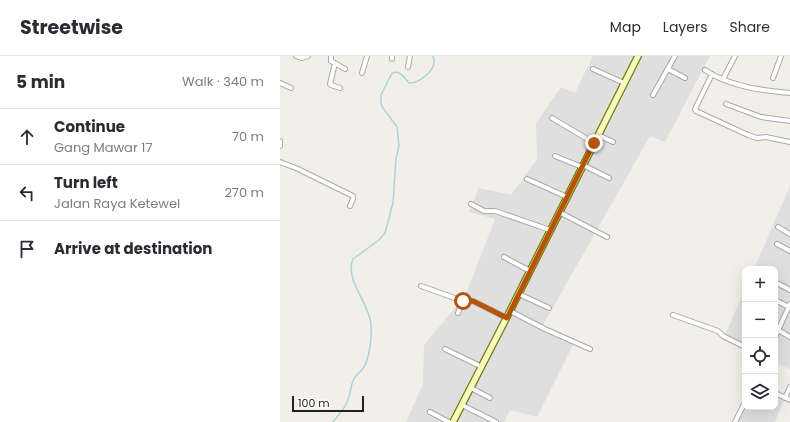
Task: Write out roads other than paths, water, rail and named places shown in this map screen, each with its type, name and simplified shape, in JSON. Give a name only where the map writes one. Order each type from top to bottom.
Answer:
[{"type":"main road","points":[[453,422],[507,318],[638,56]]},
{"type":"street","points":[[296,56],[303,58],[308,56]]},
{"type":"street","points":[[331,56],[330,60],[345,69]]},
{"type":"street","points":[[362,73],[367,56]]},
{"type":"street","points":[[408,67],[410,56]]},
{"type":"street","points":[[653,95],[675,56]]},
{"type":"street","points":[[723,79],[735,56]]},
{"type":"street","points":[[773,78],[781,56]]},
{"type":"street","points":[[335,63],[330,84],[340,88]]},
{"type":"street","points":[[668,69],[685,78]]},
{"type":"street","points":[[593,70],[624,83]]},
{"type":"street","points":[[706,70],[723,79],[766,91],[790,92]]},
{"type":"street","points":[[712,74],[695,109],[696,112],[748,136],[757,138],[766,137],[790,142]]},
{"type":"street","points":[[280,83],[291,88]]},
{"type":"street","points":[[726,104],[760,117],[790,121]]},
{"type":"street","points":[[552,118],[594,143]]},
{"type":"street","points":[[598,135],[613,142]]},
{"type":"street","points":[[555,156],[583,166],[609,178]]},
{"type":"street","points":[[280,162],[296,168],[353,196],[350,206]]},
{"type":"street","points":[[527,179],[567,197]]},
{"type":"street","points":[[471,204],[484,211],[495,211],[550,230]]},
{"type":"street","points":[[559,212],[607,237]]},
{"type":"street","points":[[778,227],[790,234]]},
{"type":"street","points":[[777,244],[790,251]]},
{"type":"street","points":[[504,257],[530,271]]},
{"type":"street","points":[[778,284],[790,290]]},
{"type":"street","points":[[420,286],[463,301],[473,301],[507,318]]},
{"type":"street","points":[[519,294],[549,308]]},
{"type":"street","points":[[458,312],[463,301]]},
{"type":"street","points":[[778,301],[789,305],[778,330],[790,337]]},
{"type":"street","points":[[510,311],[545,329],[590,349]]},
{"type":"street","points":[[673,316],[718,331],[723,336],[742,346]]},
{"type":"street","points":[[444,349],[482,367]]},
{"type":"street","points":[[785,398],[790,387]]},
{"type":"street","points":[[471,388],[490,398]]},
{"type":"street","points":[[778,394],[790,400]]},
{"type":"street","points":[[462,405],[496,422]]},
{"type":"street","points":[[736,422],[742,409]]},
{"type":"street","points":[[430,412],[449,422]]},
{"type":"waterway","points":[[333,422],[343,409],[349,397],[354,379],[366,363],[370,343],[370,319],[354,282],[351,267],[353,259],[379,240],[385,233],[393,203],[396,159],[399,146],[397,127],[383,108],[381,104],[381,95],[392,73],[400,73],[409,83],[416,82],[424,77],[433,66],[433,56]]}]
